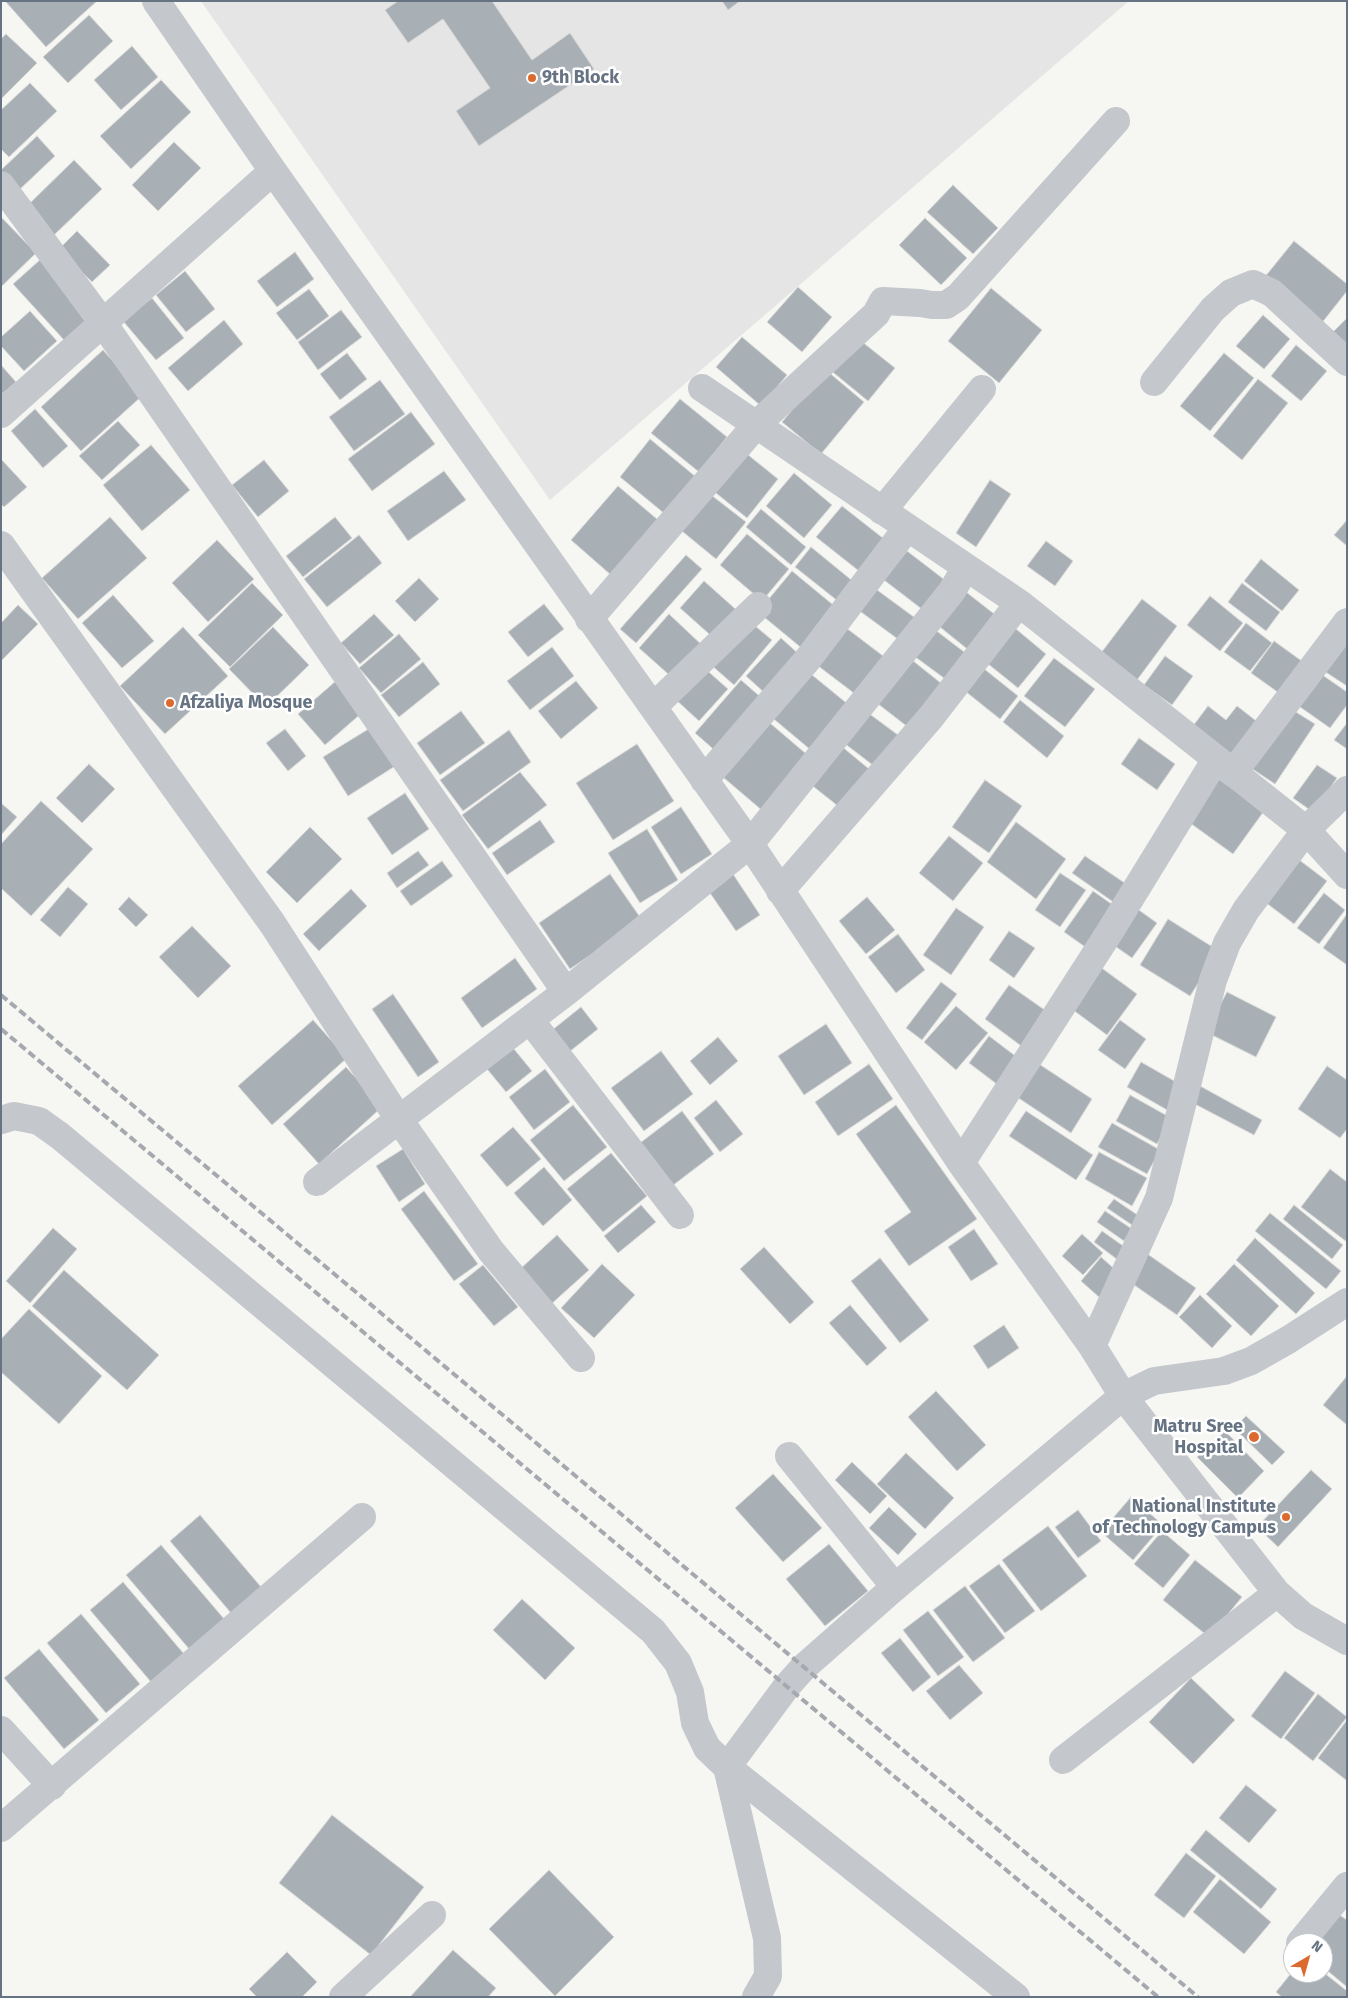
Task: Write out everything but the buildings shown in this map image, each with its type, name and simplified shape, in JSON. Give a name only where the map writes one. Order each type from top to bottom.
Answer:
[{"type":"street","points":[[156,1],[273,171],[750,844],[961,1163],[1092,1346],[1123,1396],[1277,1593],[1303,1616],[1347,1642]]},
{"type":"street","points":[[589,619],[757,424],[876,314],[883,301],[946,305],[958,297],[1116,121]]},
{"type":"street","points":[[1,414],[273,171]]},
{"type":"street","points":[[1,185],[103,323],[566,992]]},
{"type":"street","points":[[1154,382],[1213,309],[1231,293],[1252,284],[1272,293],[1347,362]]},
{"type":"street","points":[[702,388],[1019,603],[1306,830],[1347,874]]},
{"type":"street","points":[[882,511],[982,389]]},
{"type":"street","points":[[704,780],[808,659],[907,528]]},
{"type":"street","points":[[1,545],[272,923],[399,1120],[491,1251],[581,1358]]},
{"type":"street","points":[[317,1182],[566,992],[750,844],[952,591],[966,567]]},
{"type":"street","points":[[780,891],[931,717],[1019,603]]},
{"type":"street","points":[[653,707],[758,606]]},
{"type":"street","points":[[961,1163],[1109,933],[1224,766],[1347,622]]},
{"type":"street","points":[[1092,1346],[1159,1198],[1213,980],[1227,943],[1246,910],[1306,830],[1347,790]]},
{"type":"street","points":[[530,1020],[680,1215]]},
{"type":"street","points":[[1,1120],[14,1116],[39,1121],[60,1136],[654,1631],[678,1663],[690,1692],[695,1723],[707,1748],[727,1767],[1016,1997]]},
{"type":"street","points":[[756,1997],[768,1976],[767,1938],[727,1767],[787,1686],[804,1667],[895,1586],[1123,1396],[1154,1381],[1224,1371],[1251,1361],[1347,1302]]},
{"type":"street","points":[[789,1456],[895,1586]]},
{"type":"street","points":[[1,1828],[362,1518]]},
{"type":"street","points":[[1063,1760],[1277,1593]]},
{"type":"street","points":[[1,1730],[52,1786]]},
{"type":"street","points":[[1308,1933],[1347,1886]]},
{"type":"street","points":[[343,1997],[432,1915]]},
{"type":"shaded area","points":[[201,1],[1129,1],[550,500]]},
{"type":"railway","points":[[1,995],[1198,1997]]},
{"type":"railway","points":[[1,1029],[1158,1997]]},
{"type":"place","name":"9th Block","points":[[532,78]]},
{"type":"place","name":"Afzaliya Mosque","points":[[170,703]]},
{"type":"place","name":"Matru Sree Hospital","points":[[1254,1437]]},
{"type":"place","name":"National Institute of Technology Campus","points":[[1286,1517]]}]
